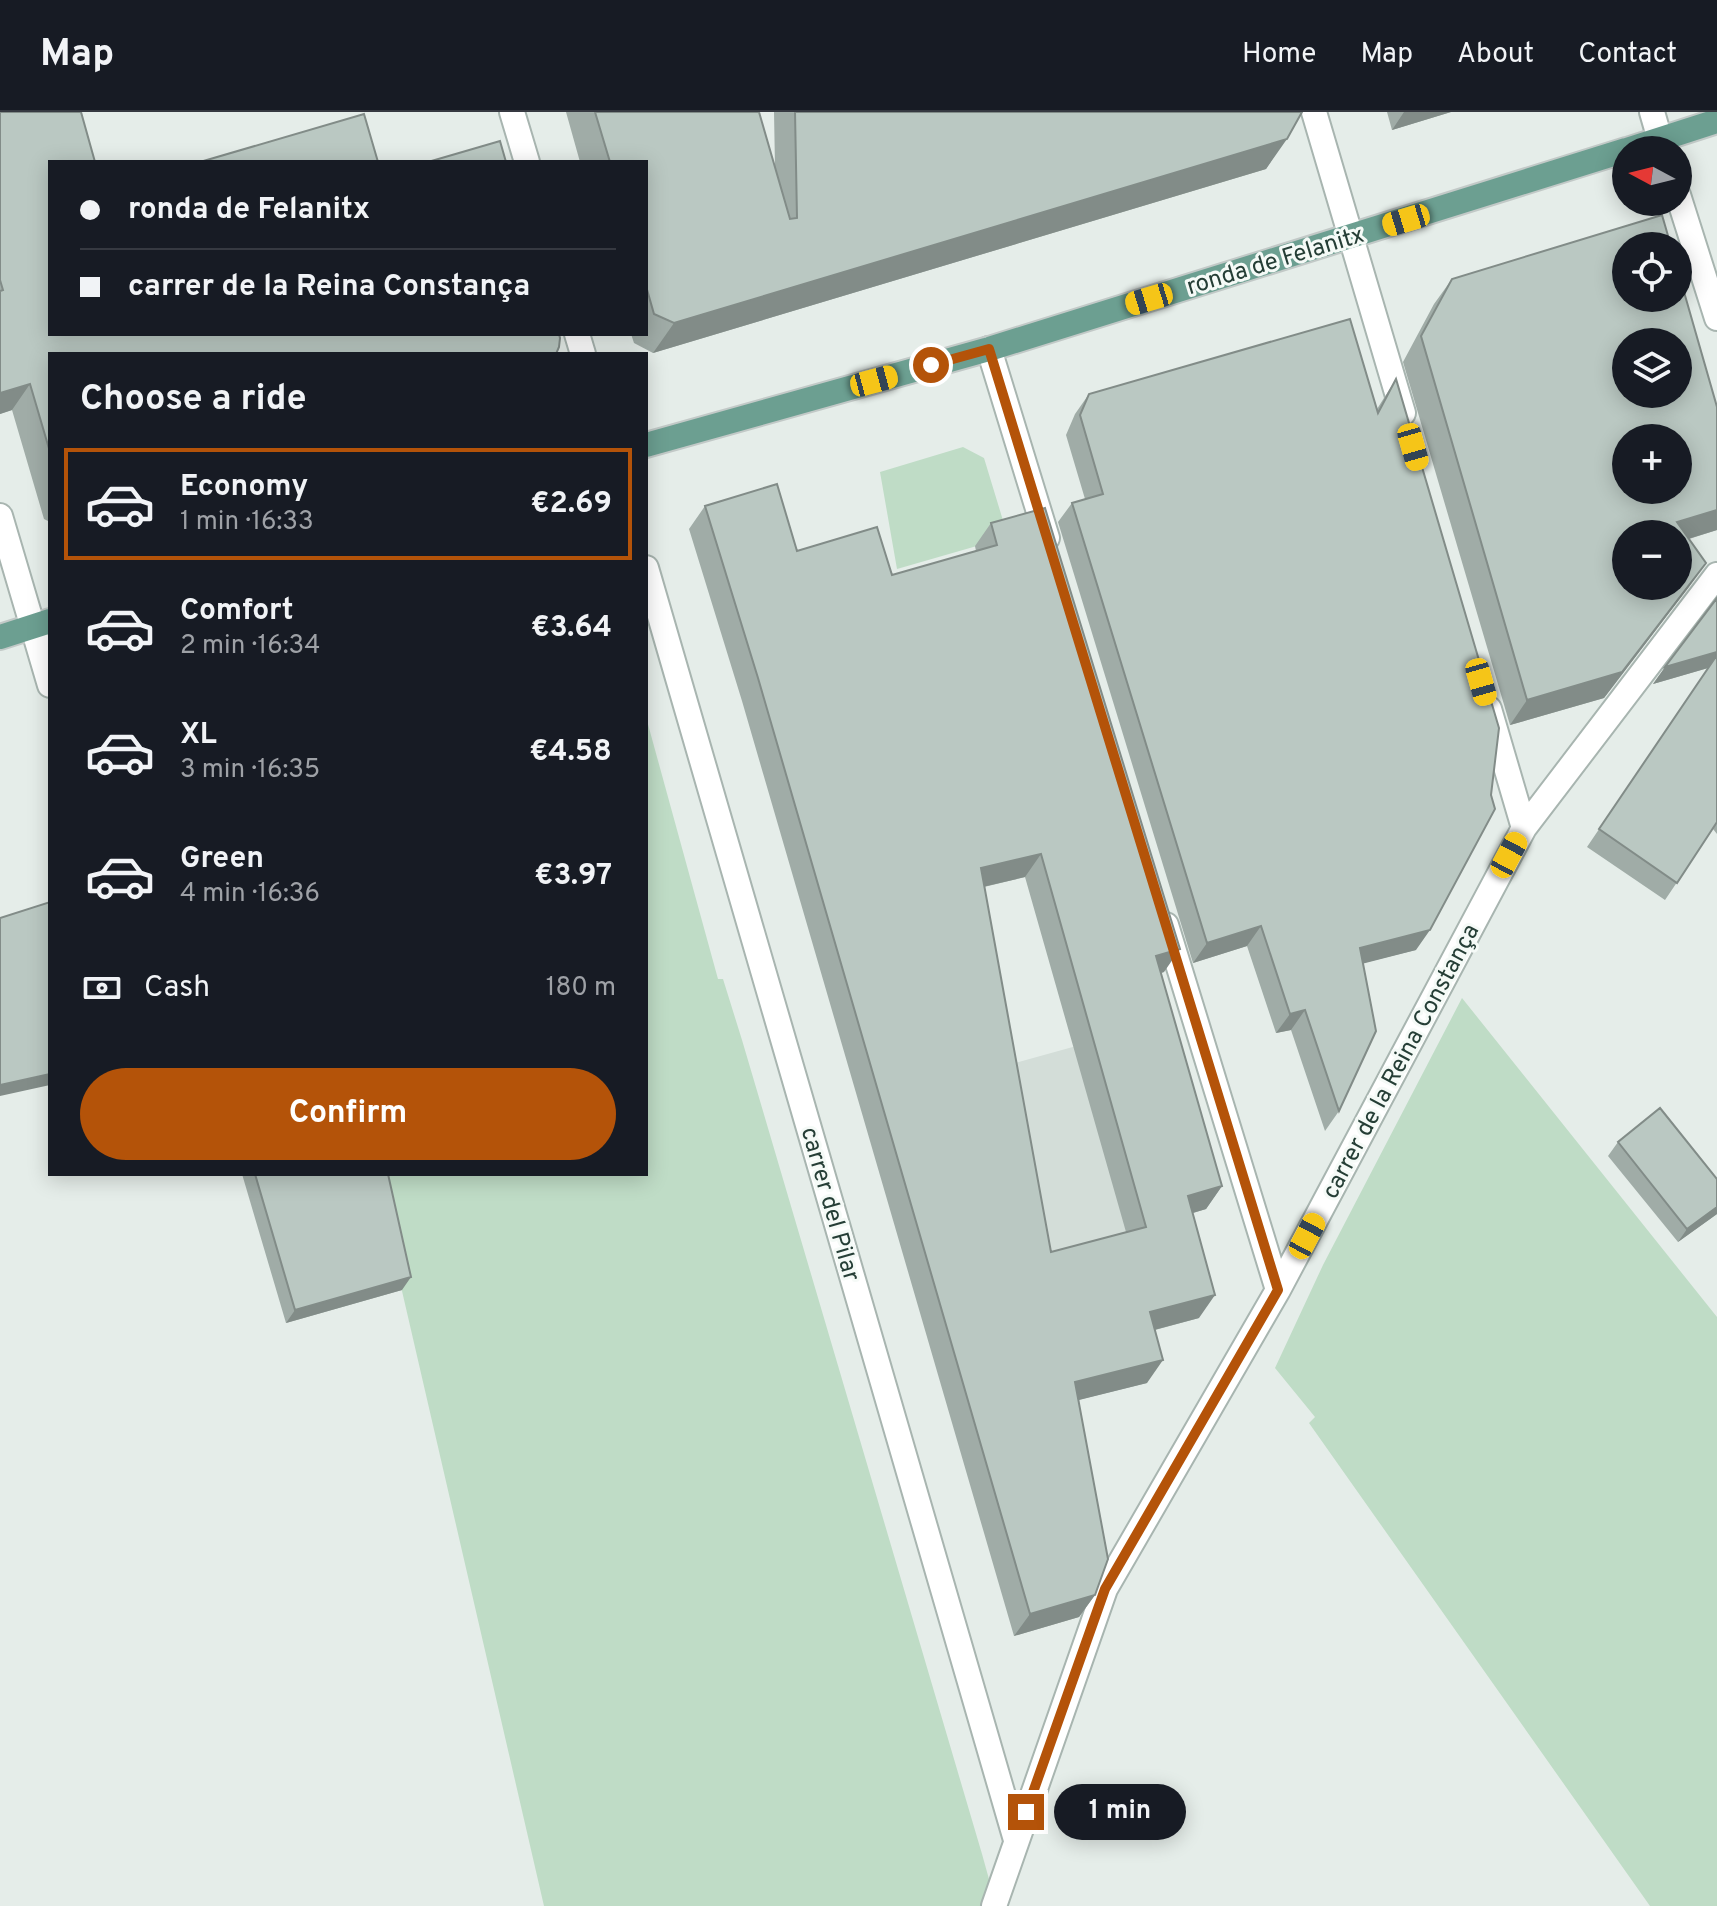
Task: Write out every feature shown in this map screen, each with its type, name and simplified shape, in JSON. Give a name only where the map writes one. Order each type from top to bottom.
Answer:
[{"type":"main road","name":"ronda de Felanitx","points":[[1683,136],[1717,121]]},
{"type":"main road","name":"ronda de Felanitx","points":[[648,444],[989,349],[1612,154]]},
{"type":"main road","points":[[0,637],[41,624]]},
{"type":"street","points":[[512,112],[526,160]]},
{"type":"street","points":[[1314,112],[1409,436]]},
{"type":"street","points":[[1652,112],[1659,136]]},
{"type":"street","points":[[1685,216],[1717,318]]},
{"type":"street","points":[[989,349],[1053,559]]},
{"type":"street","points":[[0,516],[41,624],[48,671]]},
{"type":"street","name":"carrer del Pilar","points":[[648,575],[1016,1840]]},
{"type":"street","name":"carrer de la Reina Constança","points":[[994,1906],[1105,1589],[1278,1290],[1524,828],[1717,575]]},
{"type":"street","points":[[1484,693],[1524,828]]},
{"type":"street","points":[[1161,909],[1278,1290]]},
{"type":"shaded area","points":[[1152,1025],[1206,1209],[1032,1260],[1015,1063]]},
{"type":"green space","points":[[963,447],[984,458],[1008,537],[897,569],[880,472]]},
{"type":"green space","points":[[648,724],[718,979],[723,979],[742,1040],[992,1890],[987,1906],[544,1906],[375,1176],[648,1176]]},
{"type":"green space","points":[[1462,998],[1717,1317],[1717,1906],[1650,1906],[1309,1423],[1315,1417],[1275,1368],[1323,1265]]},
{"type":"building","points":[[0,112],[81,112],[94,160],[48,160],[48,336],[560,336],[559,347],[557,352],[48,352],[48,445],[30,384],[0,393],[0,291],[3,290],[0,280]]},
{"type":"building","points":[[595,112],[759,112],[790,219],[797,218],[795,112],[1302,112],[1287,139],[674,323],[654,314],[648,293],[648,160],[609,160]]},
{"type":"building","points":[[364,114],[377,160],[207,160]]},
{"type":"building","points":[[500,141],[505,160],[435,160]]},
{"type":"building","points":[[1662,216],[1667,232],[1612,232],[1612,312],[1690,312],[1717,407],[1717,510],[1684,520],[1612,520],[1612,600],[1677,600],[1622,672],[1527,700],[1421,336],[1452,279]]},
{"type":"building","points":[[1350,319],[1378,413],[1396,379],[1499,728],[1491,795],[1495,809],[1430,930],[1360,948],[1376,1031],[1339,1111],[1305,1010],[1290,1014],[1261,926],[1207,943],[1072,503],[1103,494],[1080,415],[1089,394]]},
{"type":"building","points":[[777,484],[797,551],[877,527],[892,575],[997,545],[991,523],[1045,508],[1180,949],[1156,956],[1222,1186],[1188,1196],[1215,1295],[1150,1312],[1163,1360],[1075,1382],[1108,1559],[1095,1595],[1030,1614],[758,678],[705,506]],"holes":[[[1041,854],[1146,1227],[1051,1252],[981,868]]]},
{"type":"building","points":[[1692,543],[1706,563],[1692,581]]},
{"type":"building","points":[[1717,598],[1717,652],[1665,667]]},
{"type":"building","points":[[1717,655],[1717,822],[1677,883],[1599,829]]},
{"type":"building","points":[[48,903],[48,1074],[0,1085],[0,918]]},
{"type":"building","points":[[1660,1108],[1717,1179],[1717,1207],[1687,1229],[1618,1142]]},
{"type":"building","points":[[256,1176],[388,1176],[411,1277],[295,1310]]},
{"type":"route","points":[[931,365],[989,349],[1278,1290],[1105,1589],[1026,1812]]}]
